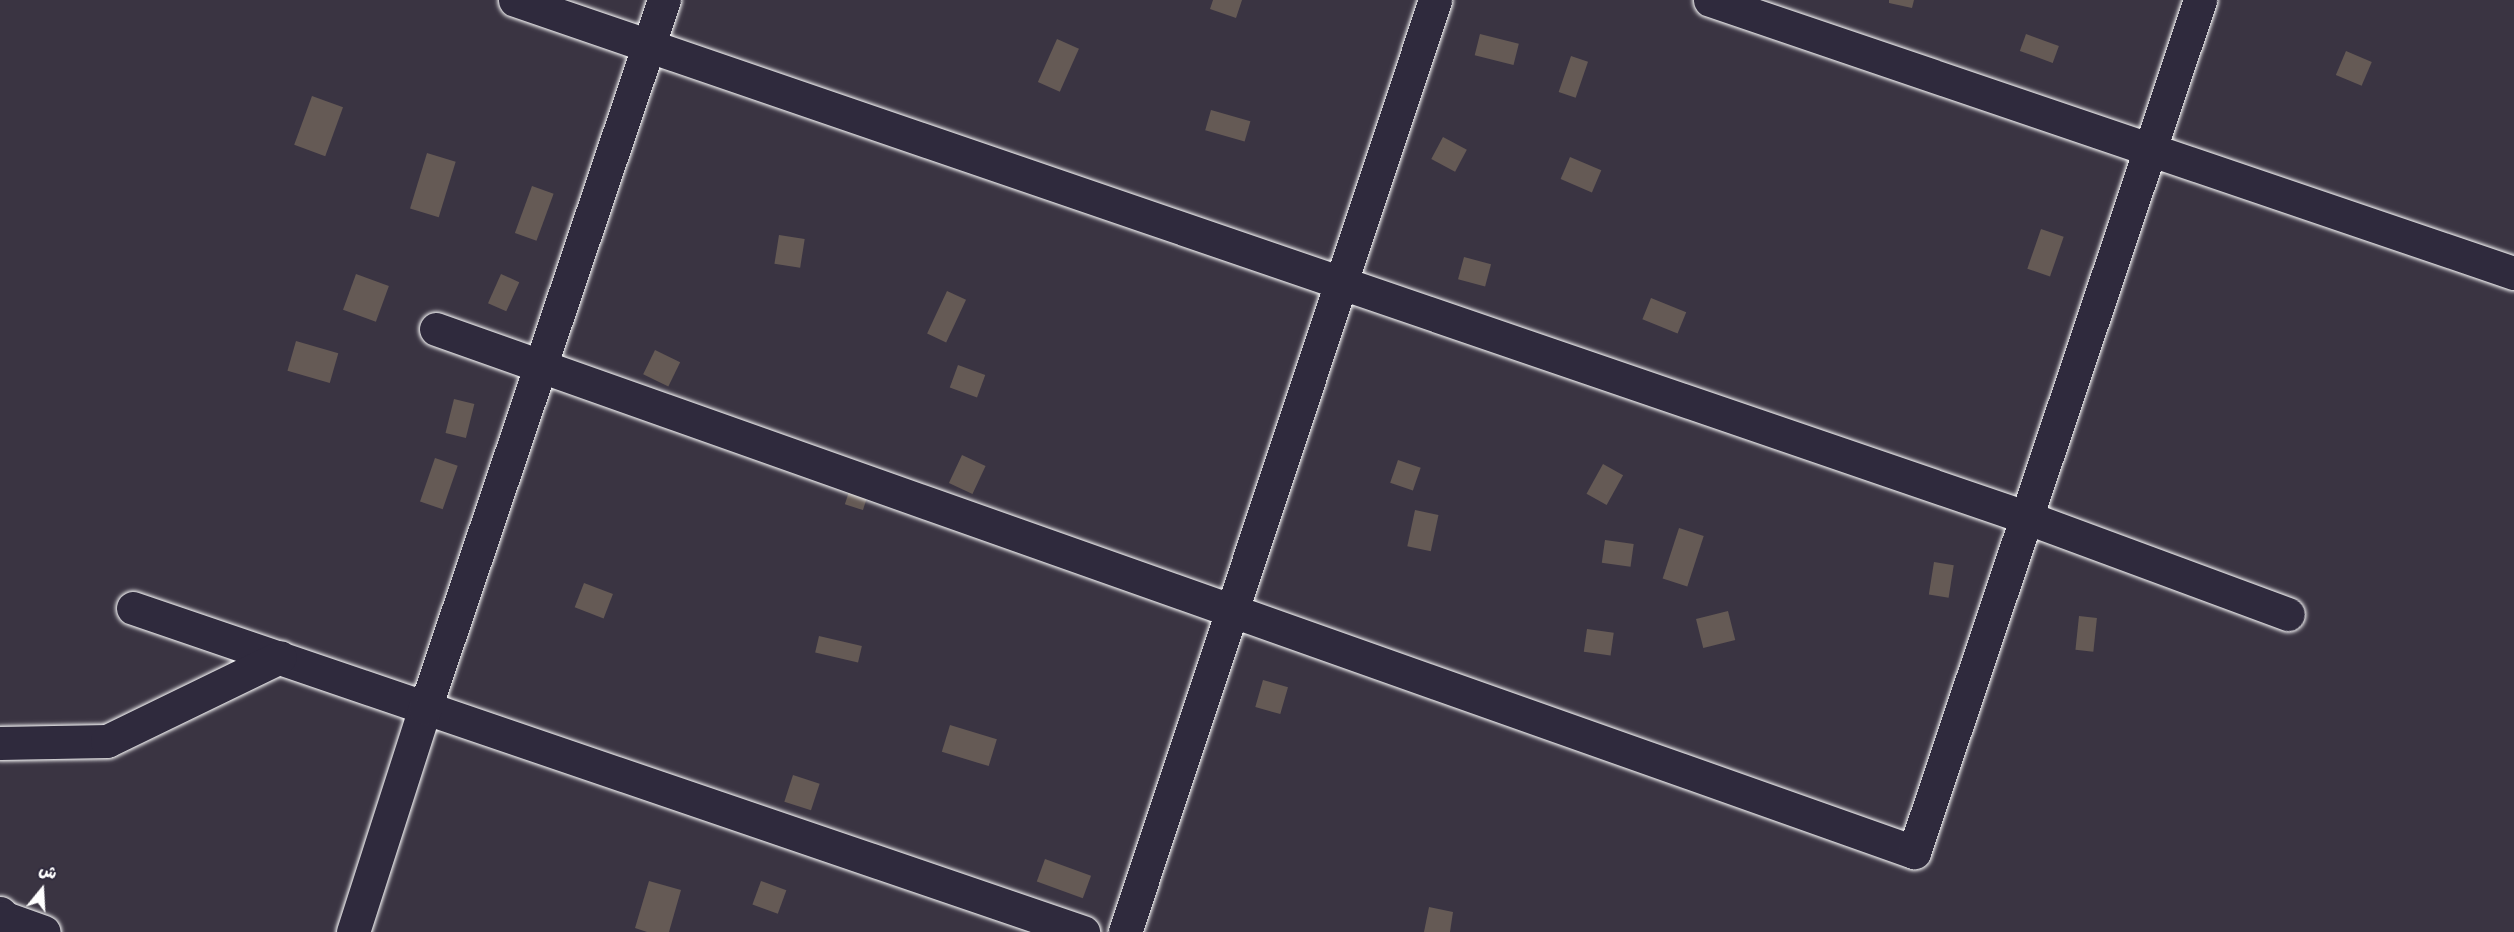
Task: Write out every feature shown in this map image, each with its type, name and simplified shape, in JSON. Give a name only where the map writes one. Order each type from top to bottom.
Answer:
[{"type":"street","points":[[515,0],[2028,518],[2288,614]]},
{"type":"street","points":[[353,932],[425,708],[664,0]]},
{"type":"street","points":[[1125,932],[1435,0]]},
{"type":"street","points":[[1710,0],[2514,273]]},
{"type":"street","points":[[436,329],[1914,852],[2200,0]]},
{"type":"street","points":[[133,608],[1083,932]]},
{"type":"street","points":[[0,743],[107,741],[279,657]]},
{"type":"street","points":[[0,913],[5,918],[44,932]]},
{"type":"building","points":[[1213,0],[1242,0],[1236,18],[1210,9]]},
{"type":"building","points":[[1889,0],[1914,0],[1912,8],[1889,3]]},
{"type":"building","points":[[1480,34],[1519,44],[1513,65],[1475,55]]},
{"type":"building","points":[[2026,34],[2059,46],[2053,63],[2020,51]]},
{"type":"building","points":[[1057,39],[1079,49],[1060,92],[1038,82]]},
{"type":"building","points":[[2346,51],[2372,62],[2362,86],[2336,75]]},
{"type":"building","points":[[1571,56],[1588,62],[1576,98],[1559,92]]},
{"type":"building","points":[[312,96],[343,107],[325,156],[294,145]]},
{"type":"building","points":[[1211,110],[1250,121],[1245,141],[1205,130]]},
{"type":"building","points":[[1443,137],[1467,150],[1455,172],[1431,159]]},
{"type":"building","points":[[427,153],[456,162],[439,217],[410,208]]},
{"type":"building","points":[[1570,157],[1601,170],[1592,192],[1561,179]]},
{"type":"building","points":[[532,186],[554,194],[537,241],[515,233]]},
{"type":"building","points":[[2041,229],[2064,237],[2050,277],[2027,269]]},
{"type":"building","points":[[779,235],[805,239],[800,268],[774,264]]},
{"type":"building","points":[[1464,257],[1491,264],[1485,286],[1458,279]]},
{"type":"building","points":[[356,274],[389,286],[376,322],[343,310]]},
{"type":"building","points":[[501,274],[519,282],[506,311],[488,303]]},
{"type":"building","points":[[947,291],[966,300],[946,342],[927,334]]},
{"type":"building","points":[[1651,298],[1686,312],[1678,334],[1642,319]]},
{"type":"building","points":[[296,341],[338,353],[330,383],[287,371]]},
{"type":"building","points":[[655,350],[680,362],[668,387],[643,374]]},
{"type":"building","points":[[958,365],[985,375],[977,397],[950,388]]},
{"type":"building","points":[[454,399],[474,404],[466,438],[446,433]]},
{"type":"building","points":[[962,455],[986,466],[972,494],[949,483]]},
{"type":"building","points":[[435,458],[458,466],[443,509],[420,501]]},
{"type":"building","points":[[1398,460],[1421,468],[1413,491],[1390,483]]},
{"type":"building","points":[[1603,464],[1623,475],[1607,505],[1587,494]]},
{"type":"building","points":[[856,470],[874,476],[863,510],[845,504]]},
{"type":"building","points":[[1415,510],[1438,515],[1431,551],[1407,546]]},
{"type":"building","points":[[1679,528],[1704,536],[1687,586],[1663,578]]},
{"type":"building","points":[[1605,540],[1634,544],[1631,567],[1602,563]]},
{"type":"building","points":[[1934,562],[1954,565],[1949,598],[1929,595]]},
{"type":"building","points":[[584,583],[613,594],[604,618],[575,607]]},
{"type":"building","points":[[1728,611],[1735,640],[1703,648],[1696,619]]},
{"type":"building","points":[[2079,616],[2097,618],[2093,652],[2075,650]]},
{"type":"building","points":[[1587,629],[1614,633],[1611,656],[1584,652]]},
{"type":"building","points":[[819,636],[862,646],[858,662],[815,653]]},
{"type":"building","points":[[1263,680],[1288,687],[1280,714],[1255,707]]},
{"type":"building","points":[[950,725],[997,739],[989,766],[942,752]]},
{"type":"building","points":[[793,775],[820,784],[811,810],[784,802]]},
{"type":"building","points":[[1045,859],[1091,876],[1083,898],[1037,882]]},
{"type":"building","points":[[649,881],[681,890],[669,932],[647,932],[635,928]]},
{"type":"building","points":[[761,881],[786,890],[778,914],[752,904]]},
{"type":"building","points":[[1429,907],[1453,912],[1450,932],[1424,932]]}]
